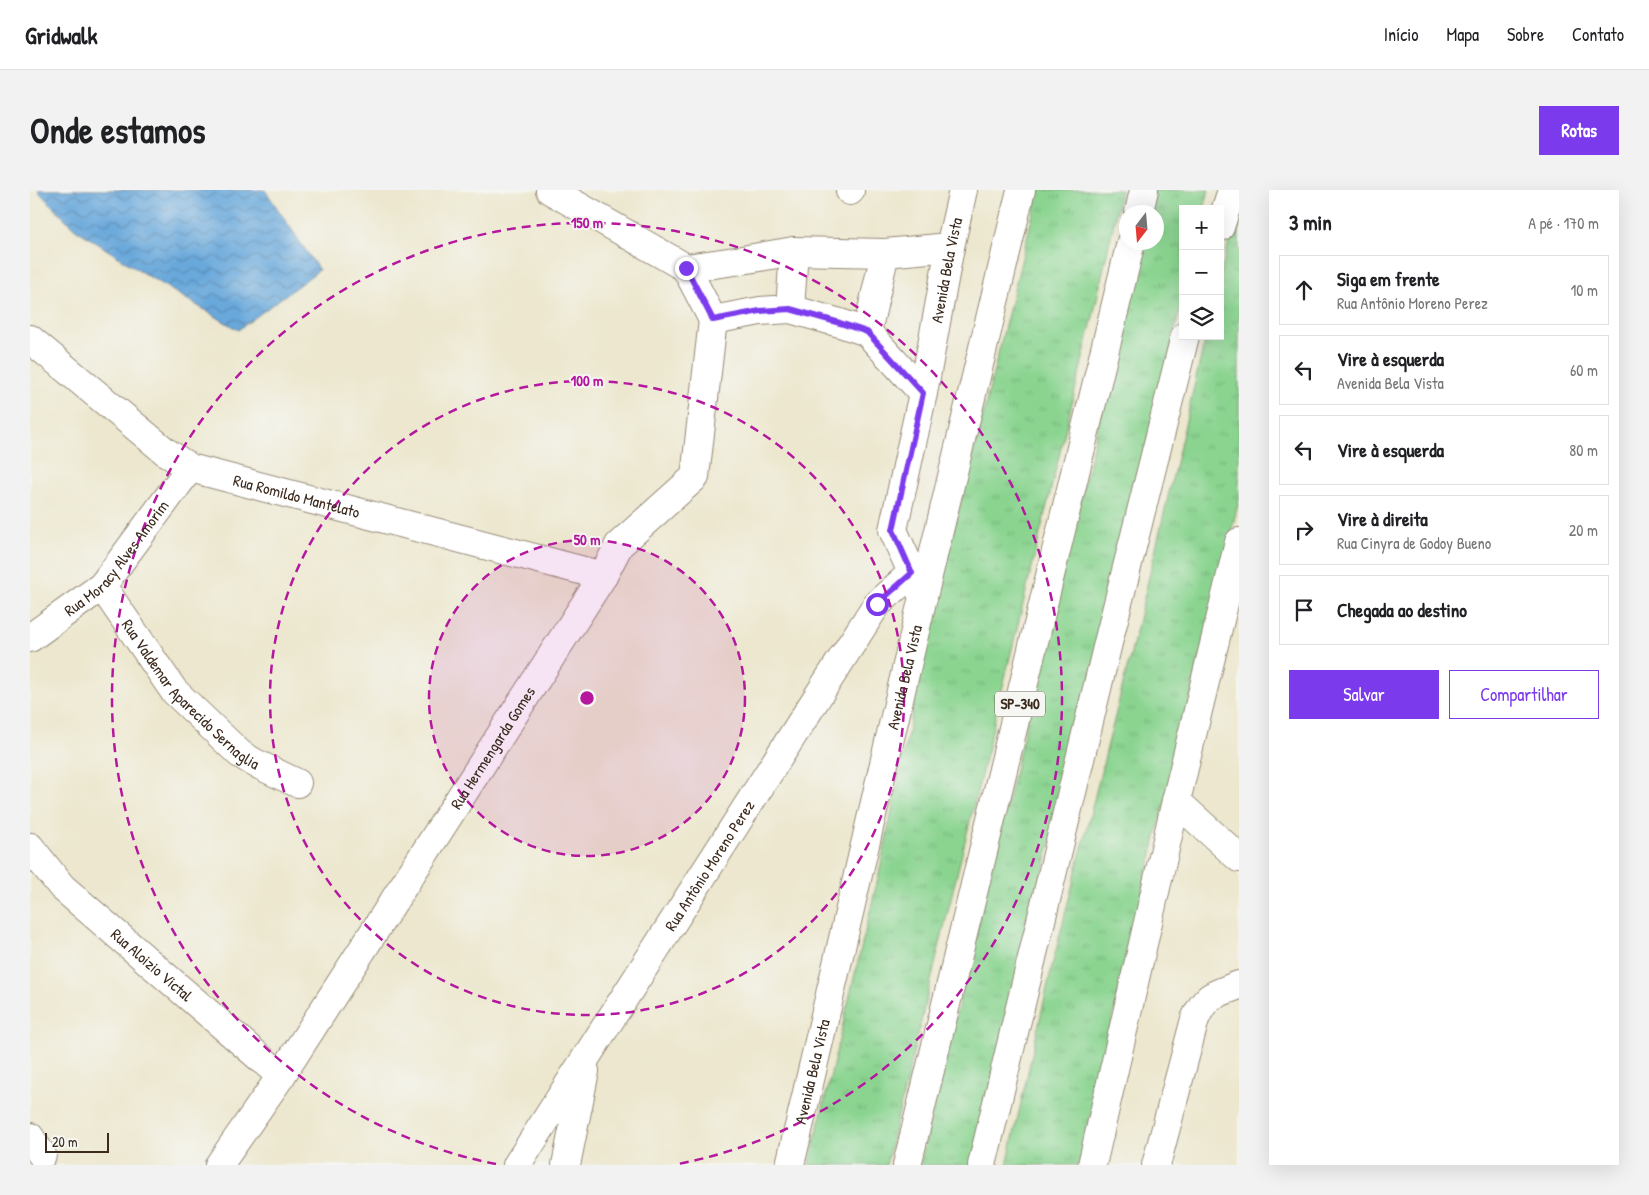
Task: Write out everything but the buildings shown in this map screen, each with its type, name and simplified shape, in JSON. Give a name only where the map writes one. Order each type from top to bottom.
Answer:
[{"type":"main road","points":[[550,190],[686,268],[713,320],[760,311],[790,309],[867,332],[923,393]]},
{"type":"main road","name":"Avenida Bela Vista","points":[[790,1165],[917,585],[893,530],[923,393],[950,246],[963,190]]},
{"type":"main road","points":[[917,585],[1021,190]]},
{"type":"main road","points":[[1133,205],[1136,190]]},
{"type":"main road","points":[[1141,205],[1144,190]]},
{"type":"main road","points":[[1217,205],[1220,190]]},
{"type":"main road","points":[[1224,215],[1232,190]]},
{"type":"main road","points":[[686,268],[794,251],[885,252],[950,246]]},
{"type":"main road","points":[[1114,315],[1126,250]]},
{"type":"main road","name":"SP-340","points":[[907,1165],[1129,250]]},
{"type":"main road","points":[[790,309],[794,251]]},
{"type":"main road","points":[[867,332],[885,252]]},
{"type":"main road","name":"Rua Hermengarda Gomes","points":[[219,1165],[281,1076],[603,576],[619,545],[695,477],[713,320]]},
{"type":"main road","name":"Rua Romildo Mantelato","points":[[30,339],[166,452],[190,468],[603,576]]},
{"type":"main road","points":[[982,1165],[1184,340]]},
{"type":"main road","name":"Rua Moracy Alves Amorim","points":[[30,638],[102,586],[190,468]]},
{"type":"main road","points":[[1092,1165],[1176,802],[1239,542]]},
{"type":"main road","name":"Rua Antônio Moreno Perez","points":[[517,1165],[877,604],[917,585]]},
{"type":"main road","name":"Rua Valdemar Aparecido Sernaglia","points":[[102,586],[174,691],[240,754],[297,783]]},
{"type":"main road","points":[[1176,802],[1239,858]]},
{"type":"main road","name":"Rua Aloizio Victal","points":[[30,847],[62,887],[281,1076]]},
{"type":"main road","points":[[1156,1165],[1195,1019],[1201,1006],[1208,998],[1239,986]]},
{"type":"main road","points":[[566,1165],[588,1056]]},
{"type":"main road","points":[[989,1165],[1002,1082]]},
{"type":"green space","points":[[1039,190],[1121,190],[1092,321],[886,1165],[809,1165],[879,874],[929,631]]},
{"type":"green space","points":[[1155,190],[1209,190],[1205,205],[1179,205],[1179,313],[972,1165],[920,1165],[1140,250],[1164,250],[1164,205],[1151,205]]},
{"type":"green space","points":[[1239,202],[1239,500],[1142,894],[1079,1165],[1007,1165],[1052,966],[1131,653],[1205,340],[1224,340],[1224,261]]},
{"type":"water","points":[[37,190],[265,190],[319,270],[238,330],[143,273],[74,228]]},
{"type":"route","points":[[686,268],[713,320],[760,311],[790,309],[867,332],[923,393],[893,530],[912,573],[877,604]]}]
